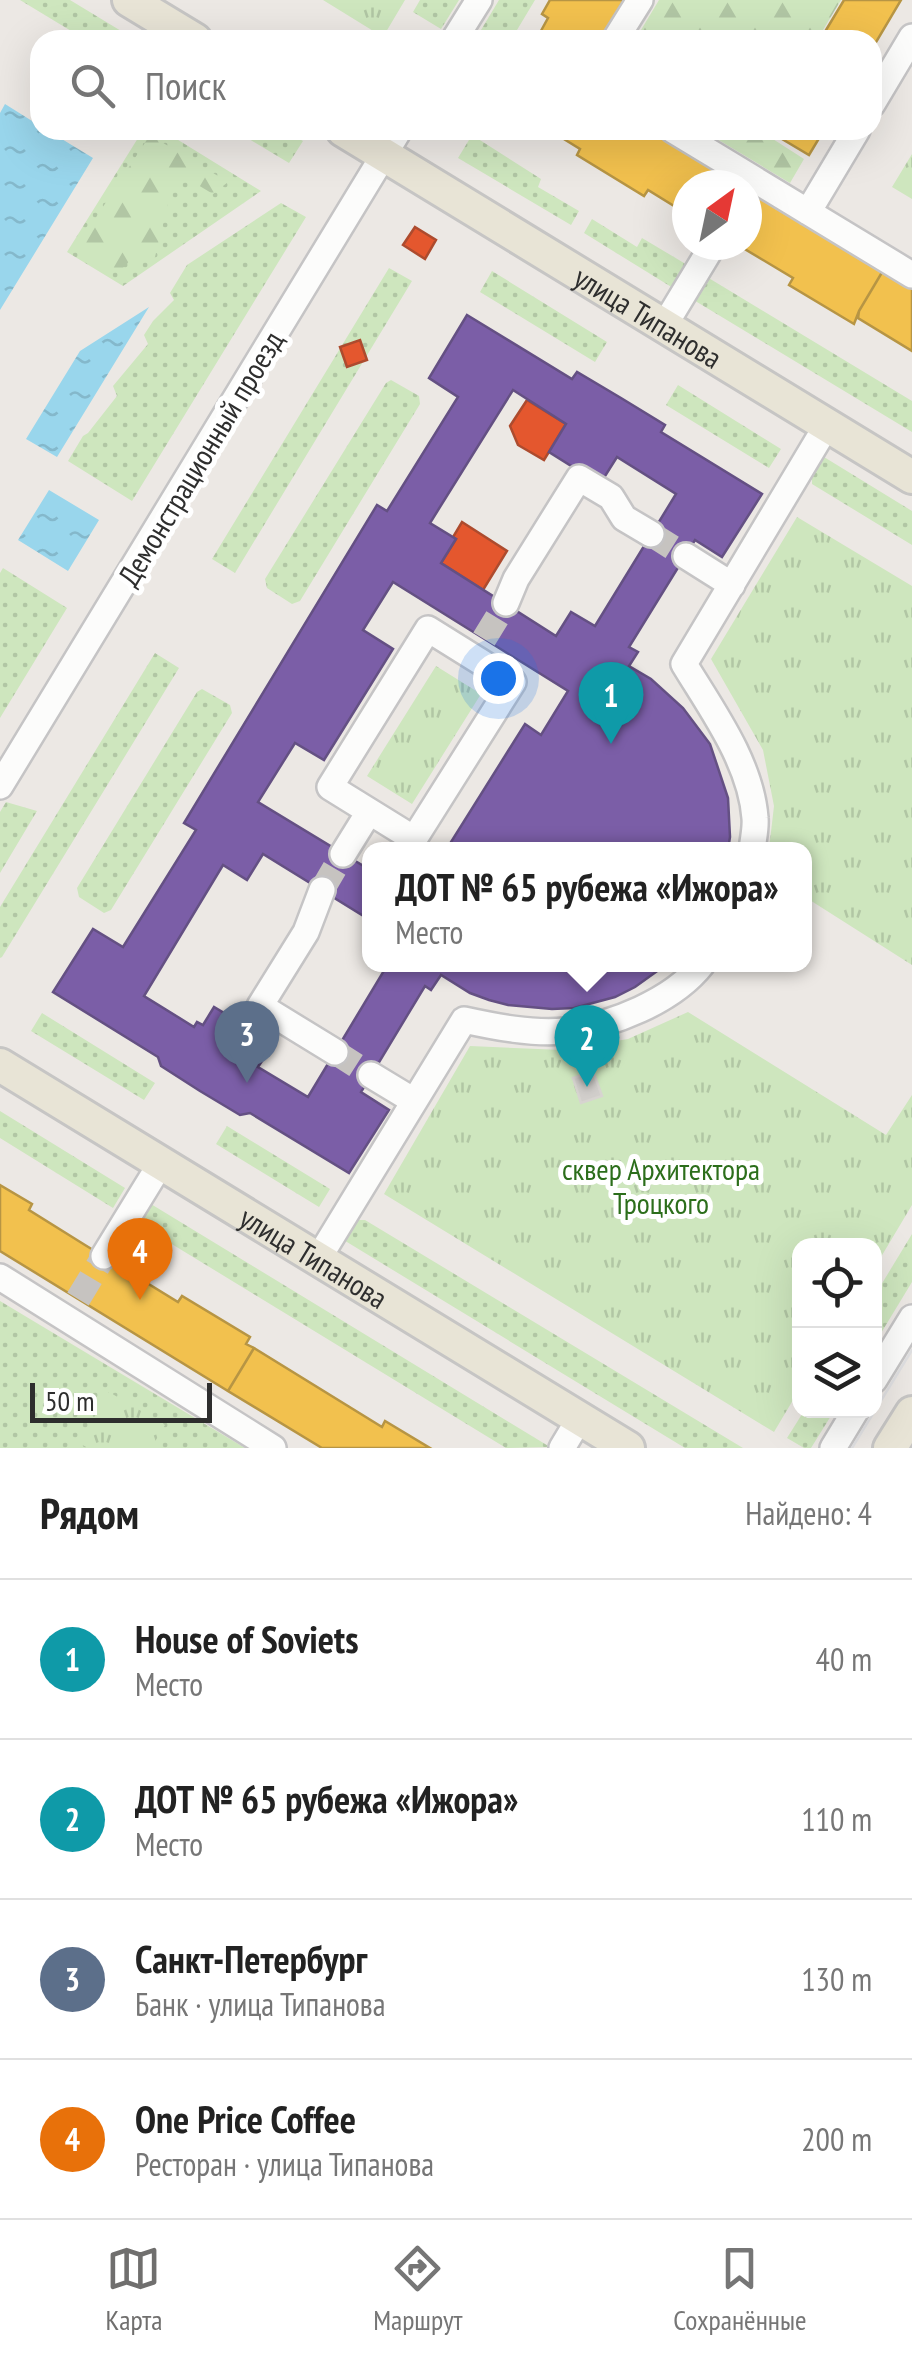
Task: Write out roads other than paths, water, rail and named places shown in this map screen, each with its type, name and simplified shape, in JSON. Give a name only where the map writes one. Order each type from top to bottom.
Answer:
[{"type":"main road","points":[[129,0],[178,30]]},
{"type":"main road","name":"улица Типанова","points":[[392,143],[664,326],[912,477]]},
{"type":"main road","name":"улица Типанова","points":[[0,1065],[628,1448]]},
{"type":"main road","points":[[890,1448],[912,1413]]},
{"type":"street","points":[[460,30],[478,0]]},
{"type":"street","points":[[621,30],[640,0]]},
{"type":"street","points":[[882,87],[912,37]]},
{"type":"street","points":[[687,140],[732,170]]},
{"type":"street","points":[[808,212],[850,140]]},
{"type":"street","name":"Демонстрационный проезд","points":[[0,786],[392,143]]},
{"type":"street","points":[[762,189],[912,275]]},
{"type":"street","points":[[664,326],[704,260]]},
{"type":"street","points":[[753,842],[755,818],[731,740],[684,664],[828,426]]},
{"type":"street","points":[[506,604],[516,580],[579,478],[610,497],[624,518],[651,534]]},
{"type":"street","points":[[686,556],[732,584]]},
{"type":"street","points":[[428,629],[478,648],[513,682],[414,839],[369,812],[330,787],[428,629]]},
{"type":"street","points":[[343,854],[369,812]]},
{"type":"street","points":[[322,890],[306,932],[260,1006],[335,1052]]},
{"type":"street","points":[[318,1259],[464,1020],[503,1029],[564,1031],[620,1017],[669,995],[696,972]]},
{"type":"street","points":[[372,1075],[414,1101]]},
{"type":"street","points":[[104,1256],[161,1163]]},
{"type":"street","points":[[0,1277],[72,1308],[273,1448]]},
{"type":"street","points":[[882,1367],[912,1318]]},
{"type":"street","points":[[562,1448],[580,1418]]},
{"type":"street","points":[[834,1448],[851,1418]]},
{"type":"water","points":[[5,104],[30,120],[30,140],[63,140],[93,158],[0,310],[0,113]]},
{"type":"water","points":[[149,307],[57,457],[26,439],[80,351]]},
{"type":"water","points":[[49,490],[99,520],[68,571],[18,540]]},
{"type":"tunnel","points":[[651,534],[686,556]]},
{"type":"tunnel","points":[[484,639],[506,603]]},
{"type":"tunnel","points":[[322,890],[343,854]]},
{"type":"tunnel","points":[[335,1052],[371,1075]]},
{"type":"tunnel","points":[[78,1299],[104,1256]]},
{"type":"tram line","points":[[852,1448],[912,1350]]},
{"type":"place","name":"House of Soviets","points":[[611,744]]},
{"type":"place","name":"Санкт-Петербург","points":[[247,1083]]},
{"type":"place","name":"ДОТ № 65 рубежа «Ижора»","points":[[587,1087]]},
{"type":"place","name":"One Price Coffee","points":[[140,1300]]},
{"type":"park label","name":"сквер Архитектора Троцкого","points":[[661,1185]]}]
